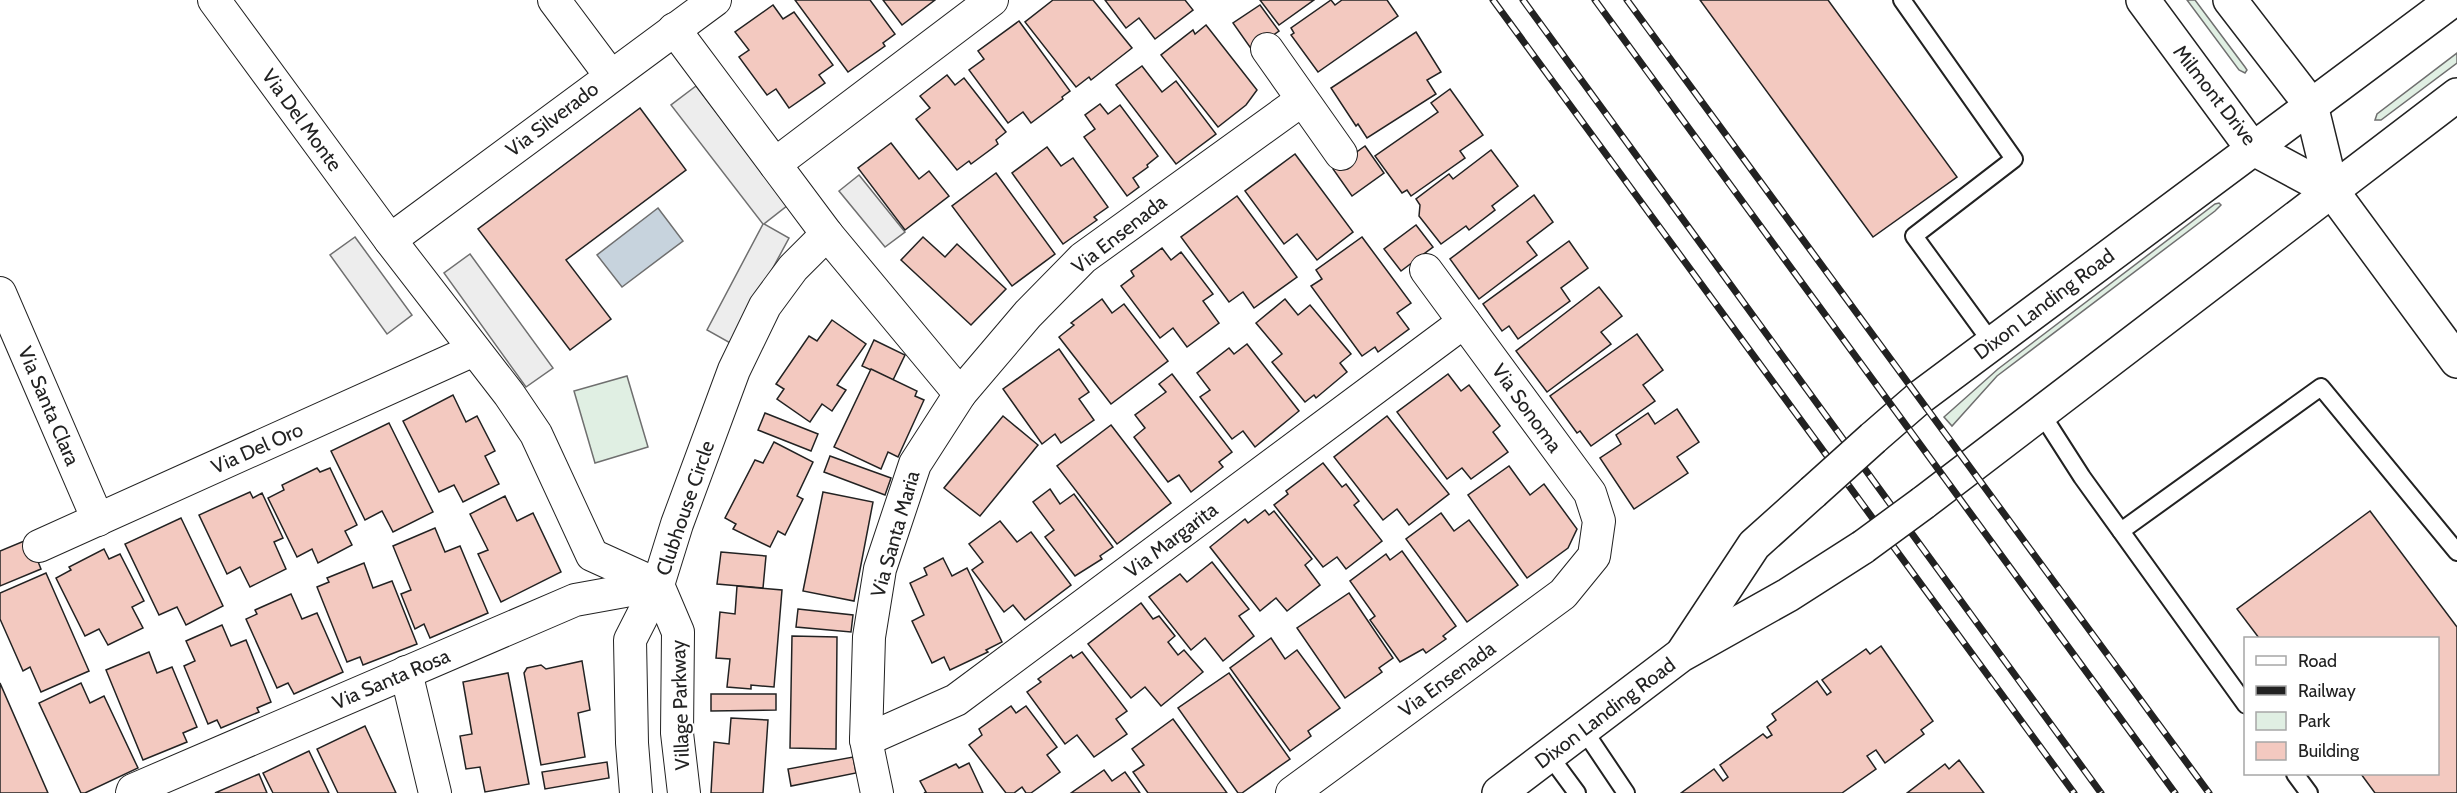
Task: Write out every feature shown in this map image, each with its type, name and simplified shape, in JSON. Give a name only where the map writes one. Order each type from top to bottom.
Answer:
[{"type":"main road","name":"Milmont Drive","points":[[2143,0],[2252,148],[2332,191]]},
{"type":"main road","name":"Milmont Drive","points":[[2230,0],[2311,105],[2332,191],[2457,361]]},
{"type":"main road","name":"Dixon Landing Road","points":[[1682,655],[1754,545],[1919,398],[2453,0]]},
{"type":"main road","name":"Dixon Landing Road","points":[[1499,793],[1682,655],[1788,595],[1863,547],[2041,414],[2457,95]]},
{"type":"street","name":"Via Del Monte","points":[[214,0],[390,240]]},
{"type":"street","points":[[554,0],[610,75]]},
{"type":"street","name":"Via Silverado","points":[[390,240],[714,0]]},
{"type":"street","points":[[776,164],[993,0]]},
{"type":"street","points":[[674,29],[827,234],[960,394]]},
{"type":"street","points":[[1267,49],[1341,154]]},
{"type":"street","name":"Via Ensenada","points":[[960,394],[1028,314],[1083,258],[1302,100]]},
{"type":"street","name":"Clubhouse Circle","points":[[390,240],[509,394],[536,434],[559,488],[592,555],[658,585],[677,524],[734,370],[765,306],[793,268],[827,234]]},
{"type":"street","name":"Via Sonoma","points":[[1426,270],[1590,493],[1599,521],[1594,556]]},
{"type":"street","name":"Via Santa Clara","points":[[0,292],[98,520]]},
{"type":"street","name":"Via Margarita","points":[[866,740],[956,700],[1464,322]]},
{"type":"street","name":"Via Del Oro","points":[[39,546],[474,351]]},
{"type":"street","name":"Via Santa Maria","points":[[877,793],[866,740],[869,637],[880,569],[915,464],[960,394]]},
{"type":"street","name":"Via Ensenada","points":[[1292,793],[1563,594],[1594,556]]},
{"type":"street","points":[[636,793],[632,743],[630,640],[658,585]]},
{"type":"street","name":"Via Santa Rosa","points":[[132,793],[133,790],[574,600],[658,585]]},
{"type":"street","name":"Village Parkway","points":[[658,585],[678,632],[677,733],[684,793]]},
{"type":"street","points":[[406,672],[435,793]]},
{"type":"lane","points":[[1902,0],[2014,159],[1914,236],[1992,343]]},
{"type":"lane","points":[[2121,531],[2321,387],[2457,552]]},
{"type":"lane","points":[[2041,414],[2121,531],[2244,702]]},
{"type":"lane","points":[[1583,729],[1626,793]]},
{"type":"lane","points":[[1549,755],[1577,793]]},
{"type":"lane","points":[[2296,775],[2309,793]]},
{"type":"green space","points":[[2187,0],[2195,0],[2245,67],[2247,70],[2245,73],[2239,70]]},
{"type":"green space","points":[[2457,53],[2457,63],[2381,120],[2375,120],[2377,114]]},
{"type":"green space","points":[[2219,203],[2221,205],[2215,211],[1997,376],[1952,426],[1944,417],[1998,369]]},
{"type":"green space","points":[[627,376],[648,447],[595,463],[574,391]]},
{"type":"shaded area","points":[[696,86],[788,205],[764,224],[789,238],[732,344],[707,330],[763,224],[671,105]]},
{"type":"shaded area","points":[[859,175],[905,232],[885,247],[839,191]]},
{"type":"shaded area","points":[[658,208],[683,241],[622,287],[597,255]]},
{"type":"shaded area","points":[[355,237],[412,315],[387,334],[330,255]]},
{"type":"shaded area","points":[[470,254],[553,368],[526,387],[444,273]]},
{"type":"building","points":[[795,0],[870,0],[895,34],[883,43],[885,46],[848,72]]},
{"type":"building","points":[[883,0],[935,0],[902,25]]},
{"type":"building","points":[[1053,0],[1093,0],[1132,48],[1091,80],[1089,77],[1076,87],[1025,22]]},
{"type":"building","points":[[1105,0],[1185,0],[1193,10],[1155,39],[1139,18],[1126,28]]},
{"type":"building","points":[[1260,0],[1314,0],[1279,25]]},
{"type":"building","points":[[1331,0],[1335,5],[1342,0],[1387,0],[1398,16],[1318,72],[1291,35],[1294,33],[1291,28]]},
{"type":"building","points":[[1700,0],[1828,0],[1957,177],[1873,237]]},
{"type":"building","points":[[773,5],[783,19],[794,12],[833,65],[819,75],[825,83],[789,108],[776,89],[767,95],[739,57],[749,50],[735,32]]},
{"type":"building","points":[[1260,5],[1279,31],[1252,50],[1233,23]]},
{"type":"building","points":[[1019,21],[1070,91],[1031,123],[1023,112],[1008,123],[969,70],[984,59],[978,51]]},
{"type":"building","points":[[1206,25],[1257,90],[1246,105],[1218,127],[1161,55],[1193,30],[1195,34]]},
{"type":"building","points":[[1416,32],[1441,72],[1427,80],[1436,94],[1367,138],[1358,124],[1356,126],[1331,88]]},
{"type":"building","points":[[1142,66],[1162,92],[1176,81],[1216,134],[1176,164],[1116,85]]},
{"type":"building","points":[[947,75],[955,85],[964,78],[1006,132],[996,140],[998,144],[971,164],[969,161],[957,170],[916,119],[930,108],[920,96]]},
{"type":"building","points":[[1450,89],[1483,135],[1460,151],[1465,158],[1411,196],[1407,190],[1402,193],[1375,156],[1438,112],[1431,103]]},
{"type":"building","points":[[1100,104],[1108,114],[1120,105],[1158,156],[1133,178],[1139,187],[1127,196],[1084,137],[1095,129],[1085,115]]},
{"type":"building","points":[[640,108],[686,170],[566,260],[611,319],[570,350],[478,229]]},
{"type":"building","points":[[891,143],[919,179],[929,171],[949,196],[905,230],[858,168]]},
{"type":"building","points":[[1365,146],[1384,173],[1352,196],[1333,169]]},
{"type":"building","points":[[1047,147],[1061,166],[1073,158],[1108,207],[1094,217],[1097,220],[1063,244],[1012,173]]},
{"type":"building","points":[[1491,150],[1518,186],[1492,206],[1495,210],[1469,230],[1466,226],[1441,244],[1419,216],[1420,205],[1416,199],[1449,174],[1453,179]]},
{"type":"building","points":[[1295,154],[1353,232],[1317,260],[1297,234],[1284,244],[1245,191]]},
{"type":"building","points":[[996,173],[1055,254],[1012,286],[952,206]]},
{"type":"building","points":[[1534,195],[1553,222],[1527,242],[1537,255],[1479,299],[1450,259]]},
{"type":"building","points":[[1237,196],[1297,277],[1254,308],[1243,292],[1229,302],[1181,237]]},
{"type":"building","points":[[1416,225],[1433,247],[1401,271],[1384,249]]},
{"type":"building","points":[[923,237],[945,257],[957,244],[1006,289],[971,325],[901,260]]},
{"type":"building","points":[[1362,237],[1411,303],[1397,313],[1409,329],[1378,352],[1375,347],[1362,356],[1311,286],[1322,279],[1316,270]]},
{"type":"building","points":[[1569,241],[1588,268],[1561,288],[1570,301],[1518,339],[1509,326],[1502,331],[1483,304]]},
{"type":"building","points":[[1162,248],[1171,260],[1181,252],[1213,294],[1203,301],[1219,323],[1187,347],[1173,328],[1160,338],[1121,286],[1134,276],[1131,271]]},
{"type":"building","points":[[1599,287],[1622,316],[1601,332],[1611,344],[1547,392],[1516,351]]},
{"type":"building","points":[[1102,299],[1112,313],[1124,304],[1168,361],[1111,404],[1059,337],[1074,325],[1071,323]]},
{"type":"building","points":[[1285,299],[1298,315],[1310,305],[1351,354],[1340,363],[1347,372],[1316,398],[1314,395],[1305,402],[1272,362],[1282,354],[1256,323]]},
{"type":"building","points":[[832,320],[866,344],[837,385],[846,390],[832,411],[822,404],[810,422],[777,399],[784,389],[776,384],[809,336],[817,341]]},
{"type":"building","points":[[1637,334],[1663,370],[1643,385],[1655,401],[1591,446],[1580,431],[1577,433],[1550,396]]},
{"type":"building","points":[[874,340],[905,355],[893,380],[862,366]]},
{"type":"building","points":[[1247,344],[1299,411],[1255,447],[1243,431],[1232,439],[1200,397],[1210,390],[1197,373],[1229,348],[1234,354]]},
{"type":"building","points":[[1059,349],[1089,392],[1079,399],[1094,420],[1061,443],[1055,434],[1042,444],[1003,389]]},
{"type":"building","points":[[871,369],[917,391],[915,396],[924,400],[898,457],[888,452],[881,469],[834,447]]},
{"type":"building","points":[[1172,374],[1232,452],[1219,462],[1223,467],[1191,492],[1179,475],[1168,482],[1134,437],[1145,428],[1135,415],[1166,392],[1159,384]]},
{"type":"building","points":[[1448,374],[1461,391],[1469,385],[1500,426],[1493,432],[1508,452],[1471,479],[1462,468],[1447,479],[1397,412]]},
{"type":"building","points":[[453,395],[466,422],[477,416],[495,451],[485,456],[499,484],[463,502],[454,485],[439,492],[403,421]]},
{"type":"building","points":[[1677,409],[1699,442],[1677,457],[1688,473],[1634,509],[1600,458],[1621,444],[1616,435],[1648,413],[1655,424]]},
{"type":"building","points":[[765,413],[818,434],[811,451],[758,430]]},
{"type":"building","points":[[1003,416],[1038,445],[980,516],[944,488]]},
{"type":"building","points":[[1387,416],[1449,494],[1409,525],[1397,509],[1383,520],[1334,457]]},
{"type":"building","points":[[389,423],[433,512],[393,532],[382,511],[365,520],[331,451]]},
{"type":"building","points":[[1111,425],[1171,503],[1117,544],[1057,466]]},
{"type":"building","points":[[774,442],[813,462],[797,496],[803,499],[785,535],[778,531],[770,547],[733,529],[736,524],[725,518],[755,460],[763,463]]},
{"type":"building","points":[[830,456],[891,478],[885,495],[824,472]]},
{"type":"building","points":[[1323,463],[1342,487],[1346,484],[1359,501],[1354,505],[1382,541],[1346,569],[1337,557],[1323,567],[1274,505],[1288,494],[1286,491]]},
{"type":"building","points":[[1509,466],[1530,495],[1544,484],[1577,529],[1568,548],[1527,578],[1468,495]]},
{"type":"building","points":[[317,468],[320,472],[330,468],[357,525],[345,531],[352,545],[318,563],[312,549],[297,557],[268,498],[284,490],[282,485]]},
{"type":"building","points":[[1050,489],[1060,504],[1074,494],[1113,547],[1100,556],[1102,559],[1075,576],[1045,537],[1054,530],[1033,502]]},
{"type":"building","points":[[250,492],[253,498],[262,493],[283,538],[274,542],[286,569],[250,587],[240,567],[227,574],[199,515]]},
{"type":"building","points":[[823,492],[873,502],[854,601],[803,591]]},
{"type":"building","points":[[505,496],[517,521],[533,513],[561,572],[501,602],[478,554],[488,550],[470,514]]},
{"type":"building","points":[[1265,510],[1269,515],[1274,511],[1312,559],[1305,565],[1320,585],[1287,611],[1276,598],[1260,611],[1210,547],[1245,519],[1248,523]]},
{"type":"building","points":[[2370,511],[2457,627],[2457,793],[2375,793],[2362,775],[2439,775],[2439,637],[2258,637],[2237,609]]},
{"type":"building","points":[[1441,513],[1454,531],[1469,520],[1518,585],[1467,622],[1406,539]]},
{"type":"building","points":[[181,518],[223,606],[186,625],[177,607],[159,615],[125,544]]},
{"type":"building","points":[[1000,521],[1017,542],[1031,532],[1071,585],[1025,620],[1013,605],[1004,612],[972,570],[983,562],[969,544]]},
{"type":"building","points":[[435,528],[445,552],[460,546],[488,613],[430,638],[424,624],[415,629],[401,594],[411,590],[393,546]]},
{"type":"building","points":[[29,539],[41,569],[0,586],[0,551]]},
{"type":"building","points":[[104,549],[109,559],[120,554],[144,601],[132,607],[143,628],[108,645],[99,629],[85,636],[56,578],[71,570],[69,567]]},
{"type":"building","points":[[1402,551],[1456,626],[1443,636],[1446,639],[1426,653],[1423,649],[1400,662],[1370,620],[1375,616],[1350,581],[1386,554],[1390,560]]},
{"type":"building","points":[[721,552],[766,556],[763,588],[717,584]]},
{"type":"building","points":[[943,558],[952,576],[967,568],[1002,642],[986,650],[988,652],[950,670],[944,657],[932,663],[912,621],[924,615],[910,583],[927,575],[924,568]]},
{"type":"building","points":[[1212,562],[1249,609],[1239,616],[1254,636],[1223,661],[1205,638],[1191,650],[1149,597],[1180,574],[1187,582]]},
{"type":"building","points":[[364,563],[373,588],[392,581],[417,644],[363,665],[360,657],[347,662],[317,587],[329,582],[327,578]]},
{"type":"building","points":[[46,573],[89,671],[41,692],[30,667],[23,671],[0,619],[0,593]]},
{"type":"building","points":[[737,586],[782,590],[774,687],[751,685],[751,689],[727,687],[730,659],[716,658],[720,612],[735,614]]},
{"type":"building","points":[[1349,593],[1393,658],[1379,668],[1382,672],[1345,698],[1297,628]]},
{"type":"building","points":[[291,594],[302,619],[317,613],[343,672],[294,694],[288,683],[277,688],[246,619],[257,614],[255,610]]},
{"type":"building","points":[[1141,603],[1153,619],[1159,616],[1175,636],[1168,642],[1178,655],[1184,650],[1203,672],[1161,706],[1145,687],[1131,698],[1088,644]]},
{"type":"building","points":[[798,609],[853,615],[851,632],[796,627]]},
{"type":"building","points":[[222,625],[231,646],[246,640],[271,702],[257,708],[259,712],[221,728],[217,720],[208,724],[184,666],[195,661],[186,641]]},
{"type":"building","points":[[792,636],[837,637],[836,749],[790,748]]},
{"type":"building","points":[[1271,638],[1285,659],[1297,650],[1340,708],[1308,731],[1311,736],[1290,751],[1230,668]]},
{"type":"building","points":[[1881,646],[1933,721],[1921,730],[1924,734],[1885,763],[1876,750],[1867,756],[1876,769],[1842,793],[1681,793],[1714,769],[1723,781],[1728,777],[1720,765],[1763,734],[1767,738],[1772,735],[1767,727],[1776,720],[1772,714],[1817,681],[1827,695],[1831,692],[1822,680],[1866,649],[1870,654]]},
{"type":"building","points":[[149,652],[157,673],[172,667],[197,727],[183,733],[187,742],[143,760],[106,670]]},
{"type":"building","points":[[1082,652],[1127,711],[1116,719],[1127,734],[1094,757],[1077,735],[1065,744],[1027,692],[1041,682],[1038,679],[1071,655],[1073,658]]},
{"type":"building","points":[[582,661],[590,710],[578,713],[585,757],[541,765],[524,673],[527,668],[541,665],[546,669]]},
{"type":"building","points":[[508,673],[529,784],[485,792],[480,767],[466,769],[460,736],[472,734],[463,682]]},
{"type":"building","points":[[1229,673],[1290,759],[1242,793],[1238,793],[1178,708]]},
{"type":"building","points":[[0,683],[48,793],[0,793]]},
{"type":"building","points":[[81,683],[90,703],[104,696],[138,768],[85,793],[81,793],[39,703]]},
{"type":"building","points":[[711,694],[776,694],[776,710],[711,711]]},
{"type":"building","points":[[1011,706],[1016,713],[1026,706],[1057,747],[1047,755],[1060,772],[1031,793],[1026,793],[1022,787],[1014,793],[1006,793],[969,745],[982,735],[979,729]]},
{"type":"building","points":[[731,718],[768,720],[763,793],[711,793],[714,742],[729,744]]},
{"type":"building","points":[[1173,719],[1227,793],[1148,793],[1133,772],[1144,765],[1132,749]]},
{"type":"building","points":[[365,726],[396,793],[338,793],[317,749]]},
{"type":"building","points":[[309,751],[329,793],[273,793],[263,773]]},
{"type":"building","points":[[853,757],[856,773],[791,786],[788,769]]},
{"type":"building","points":[[1959,760],[1984,793],[1907,793],[1945,764],[1949,769]]},
{"type":"building","points":[[607,762],[609,778],[545,789],[542,772]]},
{"type":"building","points":[[969,763],[983,793],[924,793],[926,792],[920,781],[956,764],[959,768]]},
{"type":"building","points":[[1104,770],[1112,781],[1125,772],[1140,793],[1071,793]]},
{"type":"building","points":[[259,774],[267,793],[215,793]]},
{"type":"railway","points":[[1493,0],[2074,793]]},
{"type":"railway","points":[[1523,0],[2101,793]]},
{"type":"railway","points":[[1595,0],[2175,793]]},
{"type":"railway","points":[[1627,0],[2209,793]]}]
